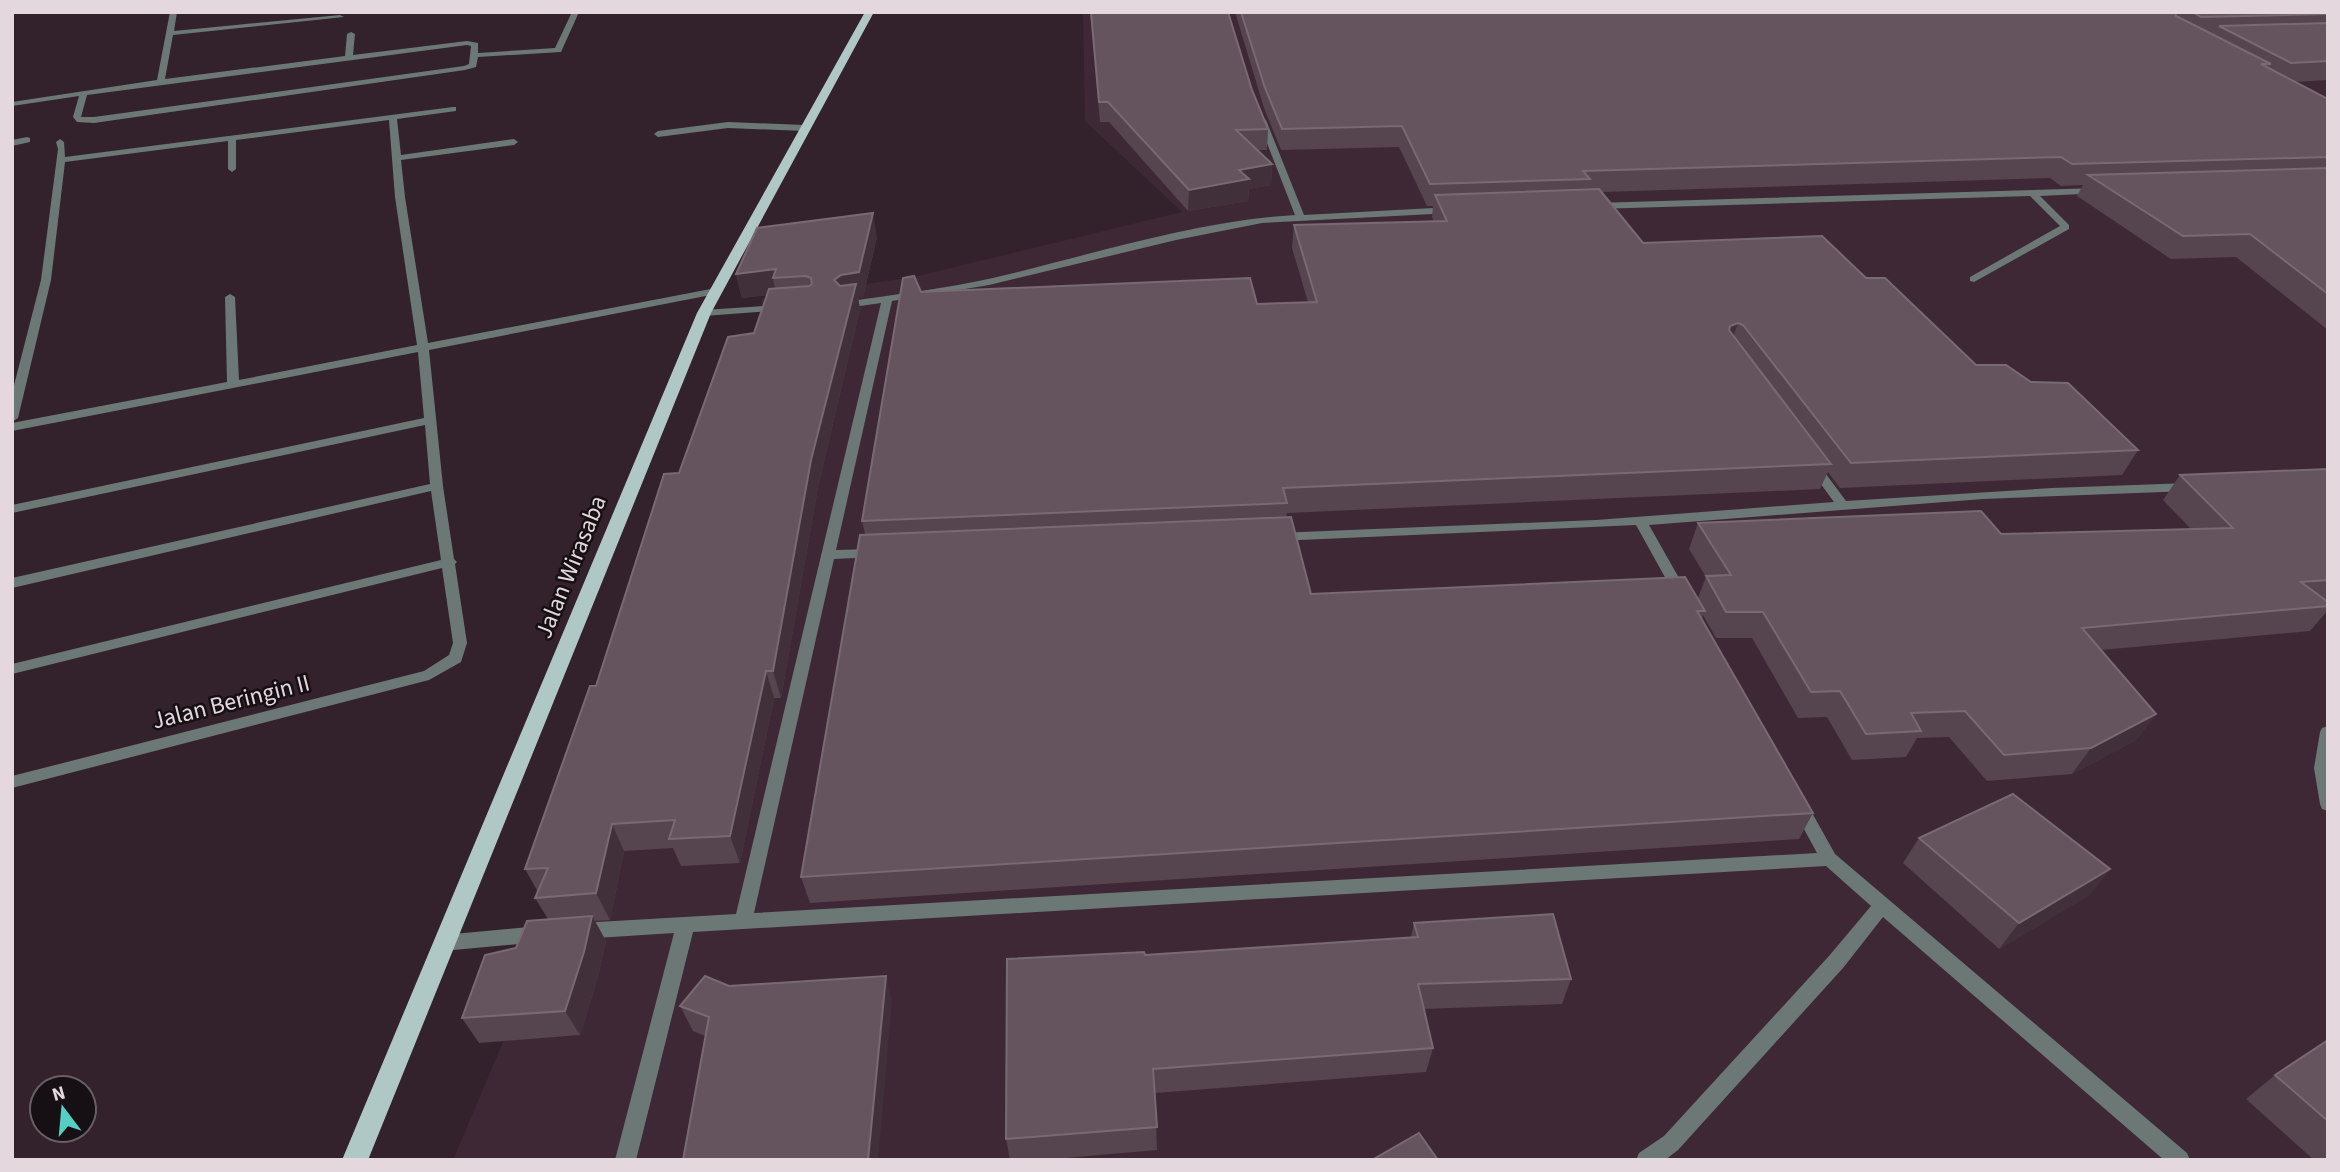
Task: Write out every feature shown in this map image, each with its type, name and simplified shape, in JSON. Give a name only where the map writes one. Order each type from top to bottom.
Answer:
[{"type":"main road","name":"Jalan Wirasaba","points":[[355,1160],[704,313],[870,12]]},
{"type":"street","points":[[161,82],[174,12]]},
{"type":"street","points":[[476,55],[558,50],[576,12]]},
{"type":"street","points":[[172,33],[340,17]]},
{"type":"street","points":[[349,59],[351,34]]},
{"type":"street","points":[[12,104],[84,93],[161,82],[467,43],[475,45],[473,65],[465,68],[94,120],[80,120],[77,117],[84,93]]},
{"type":"street","points":[[61,160],[453,109]]},
{"type":"street","points":[[1258,109],[1300,216]]},
{"type":"street","points":[[12,669],[450,562],[438,486],[393,117]]},
{"type":"street","points":[[658,134],[728,125],[804,128]]},
{"type":"street","points":[[232,139],[232,169]]},
{"type":"street","points":[[12,143],[27,140]]},
{"type":"street","points":[[12,418],[46,280],[61,160],[60,142]]},
{"type":"street","points":[[396,158],[514,142]]},
{"type":"street","points":[[1590,206],[2112,191]]},
{"type":"street","points":[[1974,279],[2066,227],[2032,193]]},
{"type":"street","points":[[846,305],[989,282],[1219,227],[1300,216],[1466,209]]},
{"type":"street","points":[[12,428],[716,291]]},
{"type":"street","points":[[230,297],[233,385]]},
{"type":"street","points":[[743,921],[887,299]]},
{"type":"street","points":[[704,313],[798,307]]},
{"type":"street","points":[[12,509],[432,420]]},
{"type":"street","points":[[1802,450],[1842,505]]},
{"type":"street","points":[[12,583],[438,486]]},
{"type":"street","points":[[1269,537],[1640,522],[1842,505],[2123,488],[2205,487]]},
{"type":"street","points":[[1640,522],[1687,606]]},
{"type":"street","points":[[828,555],[883,553]]},
{"type":"street","name":"Jalan Beringin II","points":[[12,782],[429,675],[443,668],[456,658],[460,643],[450,562]]},
{"type":"street","points":[[2328,732],[2322,768],[2328,804]]},
{"type":"street","points":[[1788,786],[1829,859],[2180,1160]]},
{"type":"street","points":[[443,943],[686,924],[1829,859]]},
{"type":"street","points":[[1646,1160],[1671,1143],[1836,962],[1882,905]]},
{"type":"street","points":[[625,1160],[686,924]]},
{"type":"shaded area","points":[[1083,12],[2328,12],[2328,1160],[453,1160],[549,934],[761,309],[762,299],[914,277],[1182,212],[1085,121]]},
{"type":"building","points":[[1091,12],[1228,12],[1252,90],[1268,129],[1236,130],[1272,164],[1239,170],[1249,179],[1189,190],[1108,102],[1099,102]]},
{"type":"building","points":[[1241,12],[2175,12],[2176,16],[2271,64],[2261,64],[2328,99],[2328,157],[2072,164],[2061,157],[1583,171],[1590,179],[1430,184],[1402,126],[1282,129],[1265,88]]},
{"type":"building","points":[[2193,12],[2328,12],[2328,14],[2201,17]]},
{"type":"building","points":[[2328,23],[2328,61],[2291,63],[2219,26]]},
{"type":"building","points":[[2328,168],[2328,294],[2250,234],[2183,236],[2088,175]]},
{"type":"building","points":[[1599,189],[1643,243],[1822,236],[1866,278],[1885,278],[1976,365],[2006,365],[2031,382],[2068,383],[2138,450],[1851,463],[1743,325],[1738,323],[1730,326],[1729,330],[1831,464],[1283,488],[1287,503],[862,521],[903,278],[914,276],[921,292],[1250,278],[1257,304],[1317,302],[1294,225],[1447,221],[1435,195]]},
{"type":"building","points":[[873,213],[859,272],[841,275],[834,280],[840,286],[856,284],[811,460],[773,671],[766,671],[730,836],[669,839],[675,820],[612,824],[596,893],[535,898],[548,868],[525,869],[590,686],[596,686],[664,474],[679,473],[728,337],[754,333],[769,289],[812,284],[811,278],[806,276],[773,278],[776,269],[736,274],[757,228]]},
{"type":"building","points":[[2328,469],[2328,580],[2301,582],[2328,602],[2328,606],[2082,628],[2156,714],[2091,748],[2004,755],[1965,711],[1911,713],[1921,731],[1866,734],[1840,691],[1811,692],[1763,612],[1726,612],[1706,576],[1731,575],[1698,523],[1981,511],[2001,534],[2233,528],[2180,475]]},
{"type":"building","points":[[1291,517],[1311,594],[1685,577],[1705,611],[1697,611],[1813,813],[801,877],[860,535]]},
{"type":"building","points":[[2013,794],[2110,869],[2019,923],[1919,838]]},
{"type":"building","points":[[1553,914],[1571,979],[1418,984],[1433,1048],[1153,1069],[1157,1127],[1006,1139],[1007,959],[1144,952],[1145,955],[1418,937],[1414,923]]},
{"type":"building","points":[[592,916],[584,952],[565,1011],[462,1018],[485,955],[516,948],[527,921]]},
{"type":"building","points":[[705,976],[729,986],[886,976],[868,1160],[683,1160],[709,1017],[680,1006]]},
{"type":"building","points":[[2328,1040],[2328,1121],[2275,1075]]},
{"type":"building","points":[[1419,1133],[1438,1160],[1372,1160]]}]
